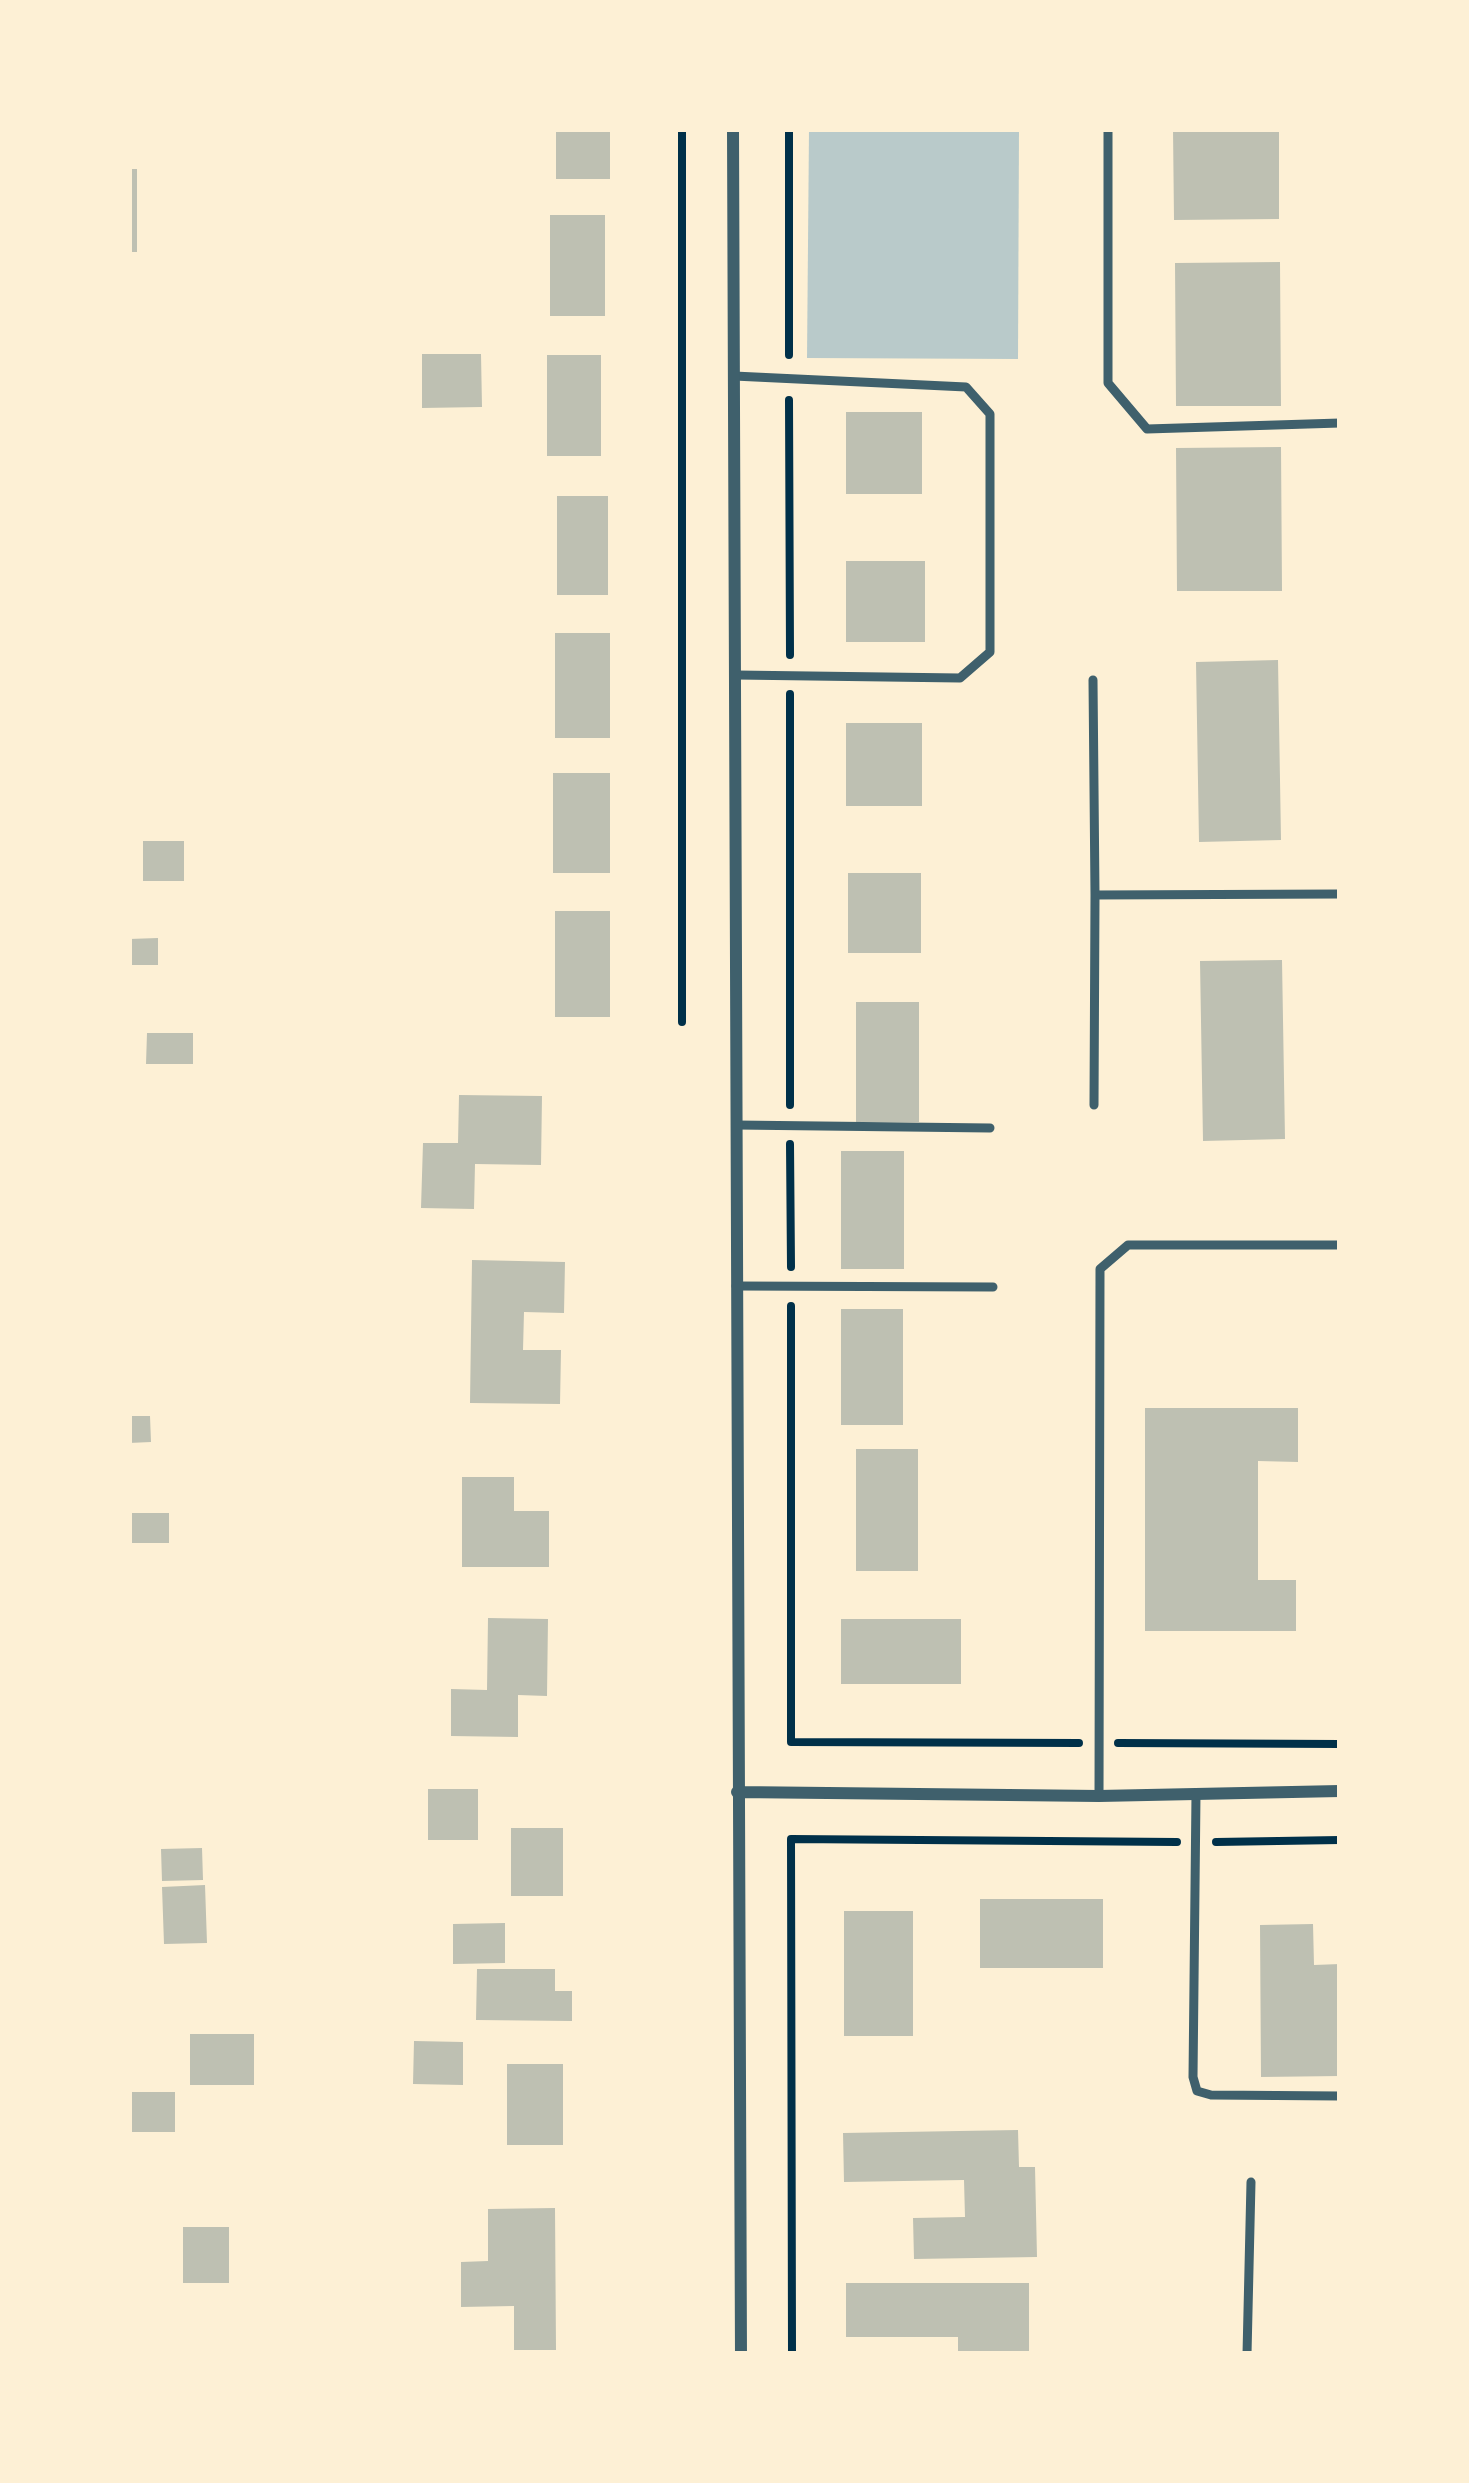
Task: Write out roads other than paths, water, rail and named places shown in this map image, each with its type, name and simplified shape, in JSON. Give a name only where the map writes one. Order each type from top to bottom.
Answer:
[{"type":"street","points":[[733,129],[741,2354]]},
{"type":"street","points":[[737,1792],[1099,1796],[1340,1791]]},
{"type":"lane","points":[[1108,129],[1108,383],[1148,429],[1340,423]]},
{"type":"lane","points":[[734,376],[966,387],[990,414],[990,652],[960,678],[736,675]]},
{"type":"lane","points":[[1093,680],[1094,1105]]},
{"type":"lane","points":[[1095,895],[1340,894]]},
{"type":"lane","points":[[736,1125],[990,1129]]},
{"type":"lane","points":[[1099,1796],[1100,1269],[1128,1245],[1340,1245]]},
{"type":"lane","points":[[736,1286],[993,1288]]},
{"type":"lane","points":[[1196,1794],[1193,2077],[1197,2091],[1340,2096]]},
{"type":"lane","points":[[1247,2354],[1251,2182]]}]
